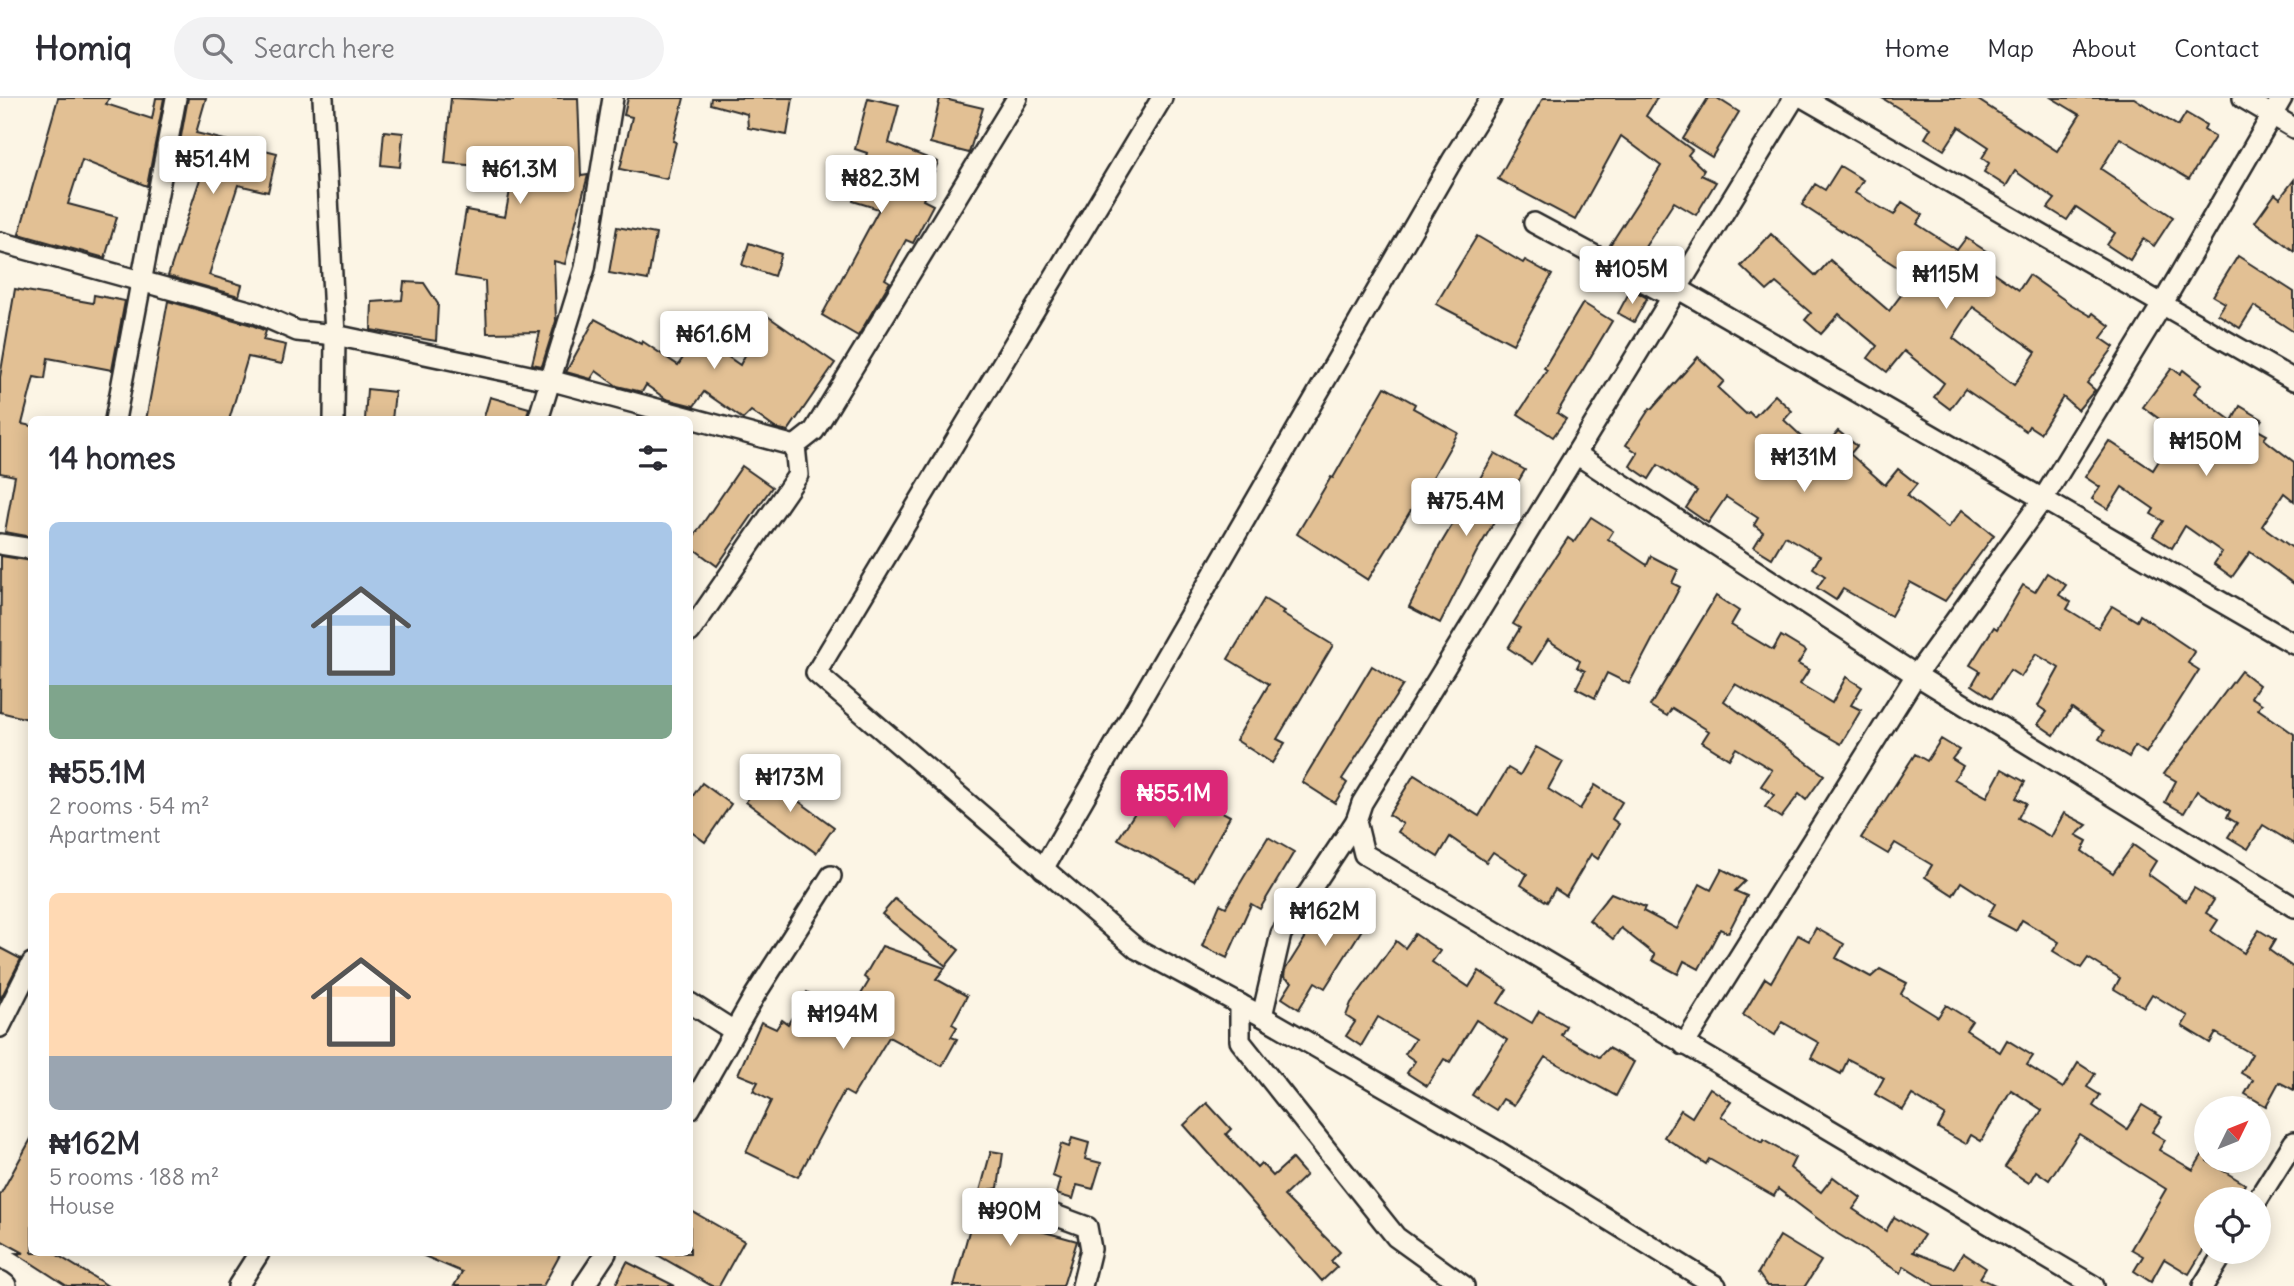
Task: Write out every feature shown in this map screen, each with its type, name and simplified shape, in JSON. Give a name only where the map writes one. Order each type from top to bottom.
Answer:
[{"type":"street","points":[[116,416],[176,98]]},
{"type":"street","points":[[323,98],[335,335],[334,416]]},
{"type":"street","points":[[540,416],[553,381],[585,268],[613,98]]},
{"type":"street","points":[[1163,98],[816,673],[1137,949],[1262,1016],[1489,1145],[1716,1286]]},
{"type":"street","points":[[1043,869],[1452,159],[1491,98]]},
{"type":"street","points":[[1262,1016],[1281,934],[1356,821],[1362,803],[1794,98]]},
{"type":"street","points":[[1804,98],[2294,380]]},
{"type":"street","points":[[2244,98],[2277,106],[2294,128]]},
{"type":"street","points":[[794,446],[814,431],[1009,101]]},
{"type":"street","points":[[1684,1045],[1916,675],[2043,499],[2163,303],[2277,106]]},
{"type":"street","points":[[1534,223],[1675,292],[2294,644]]},
{"type":"street","points":[[0,242],[256,313],[297,331],[335,335],[553,381],[683,416]]},
{"type":"street","points":[[693,419],[794,446]]},
{"type":"street","points":[[693,628],[798,475],[794,446]]},
{"type":"street","points":[[1576,454],[1916,675],[2294,907]]},
{"type":"street","points":[[0,544],[28,548]]},
{"type":"street","points":[[1356,821],[1364,854],[2094,1286]]},
{"type":"street","points":[[693,1104],[734,1031],[831,876]]},
{"type":"street","points":[[0,1027],[28,971]]},
{"type":"street","points":[[1240,1004],[1240,1041],[1396,1237],[1465,1286]]},
{"type":"street","points":[[693,1005],[734,1031]]},
{"type":"street","points":[[2266,1187],[2294,1142]]},
{"type":"street","points":[[993,1200],[1044,1211],[1087,1227],[1091,1249],[1083,1286]]},
{"type":"street","points":[[238,1286],[257,1256]]},
{"type":"street","points":[[584,1286],[604,1256]]},
{"type":"street","points":[[2203,1286],[2217,1264]]},
{"type":"building","points":[[58,98],[109,98],[106,104],[152,119],[156,98],[164,98],[147,186],[82,160],[68,204],[117,217],[105,258],[19,234]]},
{"type":"building","points":[[188,98],[206,98],[196,133],[277,153],[268,192],[238,185],[209,275],[242,285],[239,296],[168,276],[201,176],[175,169]]},
{"type":"building","points":[[451,98],[513,101],[513,98],[578,98],[581,176],[588,175],[565,264],[554,261],[556,321],[542,366],[532,364],[540,332],[487,333],[485,281],[455,276],[466,210],[505,217],[514,169],[445,163]]},
{"type":"building","points":[[628,98],[684,98],[667,179],[620,169],[632,117],[624,115]]},
{"type":"building","points":[[711,98],[793,98],[787,135],[748,128],[747,114],[710,104]]},
{"type":"building","points":[[868,98],[899,105],[889,143],[938,162],[923,200],[933,205],[913,243],[906,240],[885,279],[890,282],[858,336],[822,315],[879,209],[853,201],[867,153],[855,149]]},
{"type":"building","points":[[940,98],[983,108],[969,153],[930,143]]},
{"type":"building","points":[[1543,98],[1657,98],[1646,116],[1692,150],[1688,155],[1704,170],[1701,175],[1716,182],[1696,215],[1674,202],[1636,261],[1610,245],[1661,166],[1621,136],[1575,220],[1498,179]]},
{"type":"building","points":[[1708,98],[1717,98],[1739,112],[1712,157],[1683,139]]},
{"type":"building","points":[[1882,98],[1975,98],[2057,151],[2080,115],[2052,98],[2134,98],[2178,126],[2186,113],[2206,125],[2204,130],[2215,137],[2189,179],[2120,138],[2101,169],[2173,217],[2154,246],[2143,239],[2130,260],[2107,245],[2115,233],[2076,207],[2067,220],[2048,208],[2055,199],[2015,171],[2006,186],[1984,172],[1989,163],[1982,158],[1989,147],[1959,127],[1944,150],[1925,138],[1931,128]]},
{"type":"building","points":[[384,131],[403,133],[400,167],[381,165]]},
{"type":"building","points":[[1840,166],[1863,180],[1855,193],[1894,215],[1902,202],[1923,215],[1917,224],[1957,250],[1966,238],[1989,253],[1981,264],[2019,290],[2029,275],[2069,303],[2091,316],[2093,313],[2110,326],[2101,338],[2114,347],[2087,383],[2095,390],[2078,410],[2063,397],[2040,433],[2029,426],[2026,431],[1965,389],[1950,409],[1934,397],[1944,383],[1904,351],[1887,372],[1868,358],[1877,346],[1839,314],[1821,334],[1805,320],[1811,313],[1776,283],[1767,291],[1741,266],[1771,234],[1816,276],[1830,260],[1889,311],[1914,278],[1802,205],[1815,184],[1825,190]],"holes":[[[1973,307],[2036,352],[2014,385],[1953,338]]]},
{"type":"building","points":[[2294,180],[2294,251],[2255,222],[2275,194],[2280,198]]},
{"type":"building","points":[[617,227],[656,234],[648,280],[609,273]]},
{"type":"building","points":[[1477,236],[1523,263],[1525,260],[1552,275],[1513,344],[1436,304]]},
{"type":"building","points":[[749,243],[781,254],[774,276],[742,265]]},
{"type":"building","points":[[2238,256],[2294,292],[2294,332],[2254,306],[2240,328],[2218,314],[2225,303],[2213,296]]},
{"type":"building","points":[[1646,262],[1663,271],[1659,276],[1643,268]]},
{"type":"building","points":[[404,282],[424,283],[438,304],[436,341],[371,330],[372,302],[402,300]]},
{"type":"building","points":[[15,289],[93,303],[94,295],[125,301],[112,370],[48,358],[45,379],[34,377],[22,424],[28,425],[28,536],[5,532],[15,476],[0,473],[0,377]]},
{"type":"building","points":[[1631,289],[1647,298],[1634,322],[1618,313]]},
{"type":"building","points":[[168,301],[252,325],[266,331],[263,340],[286,345],[282,364],[248,357],[230,416],[147,416]]},
{"type":"building","points":[[1583,303],[1612,321],[1557,413],[1566,419],[1553,437],[1518,414],[1547,370],[1544,368]]},
{"type":"building","points":[[766,315],[835,363],[788,431],[775,428],[751,411],[743,419],[704,392],[694,406],[666,399],[646,385],[642,392],[617,386],[596,371],[591,379],[566,372],[595,319],[641,344],[642,341],[678,365],[698,336],[740,365]]},
{"type":"building","points":[[1698,357],[1724,381],[1718,388],[1746,414],[1749,412],[1754,417],[1775,395],[1792,411],[1784,420],[1812,446],[1821,451],[1838,431],[1857,446],[1850,454],[1885,485],[1898,469],[1917,484],[1907,496],[1948,528],[1962,510],[1994,535],[1945,601],[1910,582],[1891,616],[1843,589],[1836,600],[1817,588],[1825,576],[1813,568],[1820,556],[1785,536],[1772,558],[1754,547],[1763,532],[1754,525],[1758,518],[1726,497],[1708,523],[1686,508],[1697,491],[1658,465],[1649,479],[1630,466],[1638,453],[1626,445],[1650,408],[1652,409]]},
{"type":"building","points":[[2172,368],[2180,374],[2183,370],[2201,384],[2194,393],[2232,421],[2240,406],[2262,419],[2256,429],[2267,435],[2264,439],[2294,462],[2294,501],[2284,493],[2262,526],[2294,549],[2294,584],[2250,552],[2232,577],[2214,564],[2222,552],[2185,526],[2172,548],[2153,536],[2163,521],[2151,514],[2154,509],[2122,487],[2108,509],[2092,499],[2100,487],[2085,477],[2109,441],[2153,470],[2177,432],[2143,407]]},
{"type":"building","points":[[1385,387],[1415,404],[1413,408],[1458,433],[1421,498],[1419,497],[1368,580],[1297,534],[1331,477],[1333,478]]},
{"type":"building","points":[[367,389],[395,392],[392,416],[365,416]]},
{"type":"building","points":[[490,397],[529,408],[527,416],[484,416]]},
{"type":"building","points":[[1495,453],[1525,470],[1476,553],[1440,623],[1409,607],[1439,547]]},
{"type":"building","points":[[742,466],[772,487],[717,566],[693,548],[693,538]]},
{"type":"building","points":[[1591,517],[1613,531],[1608,539],[1647,565],[1651,556],[1678,570],[1672,583],[1680,587],[1629,684],[1607,673],[1595,698],[1576,688],[1585,671],[1577,667],[1580,661],[1548,640],[1533,664],[1508,648],[1520,628],[1513,624],[1544,574],[1568,538],[1574,542]]},
{"type":"building","points":[[1,556],[28,560],[28,719],[0,712]]},
{"type":"building","points":[[2047,573],[2066,585],[2059,595],[2071,602],[2067,609],[2098,628],[2112,606],[2137,621],[2140,615],[2195,652],[2188,663],[2199,670],[2146,753],[2135,746],[2129,757],[2099,739],[2104,731],[2072,708],[2054,735],[2038,724],[2047,712],[2038,706],[2059,668],[2036,654],[2021,677],[2010,670],[1992,698],[1972,685],[1980,671],[1970,665],[1994,627],[1997,629],[2023,585],[2035,592]]},
{"type":"building","points":[[1716,596],[1739,611],[1731,625],[1773,650],[1781,636],[1806,651],[1798,664],[1809,670],[1800,684],[1832,703],[1846,677],[1862,687],[1851,705],[1861,710],[1841,744],[1735,684],[1724,701],[1824,775],[1806,800],[1799,794],[1781,818],[1765,807],[1774,795],[1761,786],[1772,770],[1736,748],[1729,759],[1702,742],[1709,731],[1672,708],[1667,716],[1650,706]]},
{"type":"building","points":[[1264,599],[1284,611],[1282,614],[1333,645],[1277,739],[1285,743],[1272,763],[1236,740],[1269,684],[1228,659]]},
{"type":"building","points":[[1372,666],[1403,685],[1342,779],[1347,783],[1335,803],[1302,782]]},
{"type":"building","points":[[2241,671],[2259,685],[2251,697],[2262,704],[2258,709],[2294,734],[2294,844],[2263,825],[2248,849],[2228,837],[2237,823],[2227,817],[2230,811],[2197,791],[2184,813],[2165,802],[2176,781],[2164,774]]},
{"type":"building","points":[[1941,739],[1959,750],[1952,759],[1963,766],[1954,779],[1987,797],[2002,769],[2025,782],[2016,798],[2026,803],[2018,818],[2051,837],[2064,813],[2087,825],[2076,835],[2087,841],[2082,851],[2113,873],[2133,845],[2156,861],[2148,874],[2186,901],[2194,888],[2214,900],[2206,913],[2218,920],[2211,931],[2244,953],[2259,930],[2275,940],[2269,950],[2294,968],[2294,1090],[2279,1082],[2271,1096],[2245,1094],[2253,1080],[2241,1073],[2252,1054],[2216,1033],[2210,1043],[2182,1026],[2188,1016],[2152,994],[2144,1007],[2114,989],[2120,978],[2088,958],[2081,968],[2053,951],[2059,942],[2022,920],[2016,931],[1988,916],[1995,904],[1961,882],[1953,895],[1925,877],[1932,865],[1895,843],[1888,854],[1861,838],[1915,754],[1927,761]]},
{"type":"building","points":[[1536,747],[1563,762],[1548,789],[1580,809],[1595,785],[1622,802],[1612,819],[1619,824],[1598,859],[1591,854],[1566,896],[1555,889],[1547,902],[1521,885],[1527,874],[1493,852],[1486,862],[1450,837],[1438,857],[1398,832],[1403,824],[1389,815],[1414,775],[1479,816],[1508,768],[1520,775]]},
{"type":"building","points":[[764,776],[834,827],[816,853],[746,802]]},
{"type":"building","points":[[1156,780],[1202,809],[1205,803],[1230,816],[1194,881],[1118,839]]},
{"type":"building","points":[[702,783],[731,804],[705,842],[693,833],[693,796]]},
{"type":"building","points":[[1268,837],[1294,852],[1260,909],[1251,904],[1227,958],[1202,946],[1220,904],[1226,907]]},
{"type":"building","points":[[1722,869],[1745,881],[1735,891],[1747,896],[1728,933],[1720,929],[1699,969],[1684,961],[1678,974],[1652,960],[1655,955],[1621,928],[1613,939],[1589,920],[1611,893],[1645,907],[1643,911],[1677,929],[1700,884],[1711,890]]},
{"type":"building","points":[[1346,895],[1373,912],[1325,988],[1315,982],[1299,1009],[1282,998],[1292,982],[1284,977],[1285,970],[1329,900],[1339,907]]},
{"type":"building","points":[[895,899],[959,950],[946,966],[882,914]]},
{"type":"building","points":[[1816,928],[1844,944],[1836,958],[1871,977],[1880,969],[1907,983],[1901,994],[1938,1017],[1946,1005],[1972,1021],[1966,1030],[2000,1052],[2007,1040],[2033,1056],[2027,1065],[2063,1088],[2078,1063],[2095,1074],[2087,1087],[2100,1095],[2093,1106],[2127,1129],[2142,1105],[2162,1117],[2152,1132],[2165,1140],[2159,1150],[2194,1168],[2194,1173],[2227,1173],[2245,1184],[2243,1187],[2194,1187],[2195,1264],[2189,1274],[2164,1259],[2151,1282],[2134,1271],[2143,1256],[2131,1249],[2166,1189],[2079,1134],[2049,1180],[2036,1171],[2029,1183],[2005,1167],[2042,1110],[2011,1090],[1981,1141],[1971,1135],[1966,1144],[1938,1128],[1945,1115],[1912,1095],[1903,1110],[1875,1094],[1884,1078],[1848,1059],[1841,1074],[1811,1058],[1819,1043],[1782,1022],[1775,1035],[1743,1015],[1765,978],[1771,982],[1798,935],[1809,941]]},
{"type":"building","points":[[1415,934],[1440,951],[1432,962],[1469,987],[1479,971],[1507,989],[1498,1003],[1532,1023],[1539,1011],[1566,1026],[1561,1035],[1599,1057],[1608,1048],[1634,1062],[1616,1096],[1545,1057],[1514,1105],[1503,1099],[1496,1110],[1472,1095],[1507,1040],[1476,1020],[1450,1062],[1444,1059],[1427,1086],[1407,1073],[1415,1061],[1405,1054],[1415,1039],[1378,1017],[1361,1046],[1346,1036],[1355,1022],[1346,1016],[1351,1003],[1396,941],[1405,948]]},
{"type":"building","points":[[882,946],[945,968],[936,979],[967,996],[952,1024],[957,1027],[951,1037],[957,1039],[942,1066],[889,1037],[853,1096],[844,1091],[798,1177],[746,1152],[771,1101],[753,1091],[758,1082],[738,1074],[761,1022],[776,1029],[782,1020],[788,1024],[807,992],[848,1016],[869,981],[864,977]]},
{"type":"building","points":[[0,948],[21,959],[0,1000]]},
{"type":"building","points":[[1710,1088],[1731,1102],[1721,1116],[1762,1143],[1763,1140],[1795,1158],[1790,1168],[1821,1192],[1833,1177],[1861,1198],[1853,1209],[1886,1231],[1894,1217],[1924,1235],[1913,1252],[1954,1268],[1963,1253],[1986,1268],[1980,1278],[1997,1286],[1936,1286],[1904,1266],[1901,1273],[1838,1234],[1778,1189],[1774,1196],[1709,1159],[1706,1164],[1664,1137],[1681,1110],[1692,1117]]},
{"type":"building","points":[[1207,1103],[1231,1129],[1226,1134],[1257,1167],[1261,1163],[1273,1176],[1292,1159],[1306,1175],[1284,1196],[1340,1252],[1331,1261],[1337,1267],[1322,1281],[1184,1125]]},
{"type":"building","points":[[1072,1138],[1089,1143],[1085,1159],[1101,1163],[1093,1189],[1077,1185],[1073,1199],[1056,1194],[1060,1179],[1052,1176],[1061,1144],[1069,1147]]},
{"type":"building","points":[[28,1144],[28,1256],[59,1256],[108,1286],[67,1286],[16,1253],[24,1253],[0,1240],[0,1195]]},
{"type":"building","points":[[991,1151],[1003,1153],[998,1188],[984,1191],[982,1204],[994,1213],[994,1218],[1077,1241],[1063,1286],[954,1286]]},
{"type":"building","points":[[693,1212],[744,1241],[719,1286],[712,1286],[659,1256],[693,1256]]},
{"type":"building","points":[[1780,1236],[1821,1261],[1805,1286],[1767,1286],[1758,1273]]},
{"type":"building","points":[[424,1256],[559,1256],[543,1286],[454,1286],[462,1272]]},
{"type":"building","points":[[627,1262],[675,1286],[615,1286]]}]
